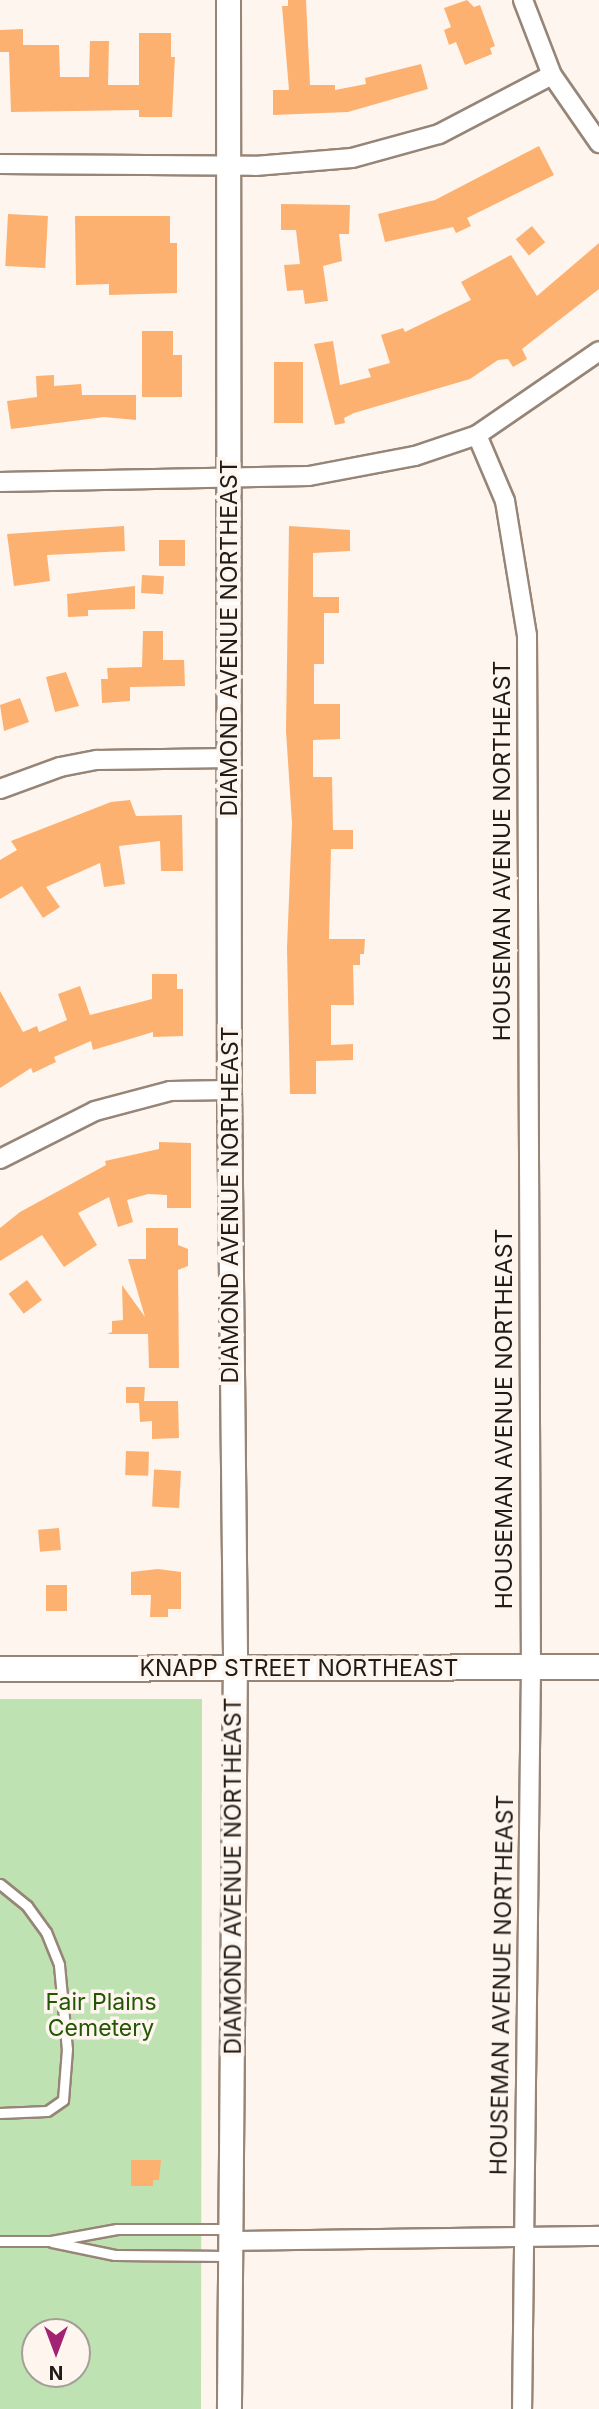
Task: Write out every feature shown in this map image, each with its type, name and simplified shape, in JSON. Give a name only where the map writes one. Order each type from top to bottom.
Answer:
[{"type":"main road","name":"KNAPP STREET NORTHEAST","points":[[0,1669],[599,1667]]},
{"type":"street","name":"DIAMOND AVENUE NORTHEAST","points":[[228,0],[229,1090],[235,1669],[229,2409]]},
{"type":"street","points":[[523,0],[552,75],[599,143]]},
{"type":"street","points":[[0,164],[228,166],[352,158],[395,149],[486,113],[552,75]]},
{"type":"street","points":[[0,482],[229,480],[309,476],[415,456],[477,435],[599,351]]},
{"type":"street","name":"HOUSEMAN AVENUE NORTHEAST","points":[[477,435],[505,501],[527,635],[531,1667],[522,2409]]},
{"type":"street","points":[[0,789],[60,767],[97,760],[229,758]]},
{"type":"street","points":[[0,1159],[95,1111],[170,1091],[229,1090]]},
{"type":"street","points":[[230,2242],[599,2236]]},
{"type":"lane","points":[[0,1884],[27,1906],[46,1932],[59,1965],[68,2049],[63,2100],[47,2111],[0,2113]]},
{"type":"lane","points":[[0,2241],[51,2241],[109,2230],[230,2242]]},
{"type":"lane","points":[[51,2241],[115,2255],[230,2242]]},
{"type":"green space","name":"Fair Plains Cemetery","points":[[0,1699],[202,1699],[201,2409],[0,2409]]},
{"type":"building","points":[[288,0],[306,0],[310,85],[335,85],[335,90],[366,84],[365,78],[421,64],[428,89],[348,112],[273,115],[273,90],[289,90],[282,6],[288,6]]},
{"type":"building","points":[[467,0],[474,7],[480,5],[495,46],[490,48],[492,54],[465,65],[456,42],[449,45],[444,30],[451,27],[444,8]]},
{"type":"building","points":[[23,29],[23,45],[59,45],[60,77],[89,77],[90,41],[109,41],[108,85],[139,85],[139,33],[171,33],[171,57],[175,57],[172,117],[139,117],[139,110],[11,112],[9,52],[0,52],[0,30]]},
{"type":"building","points":[[539,146],[554,175],[467,218],[471,226],[456,233],[453,227],[385,242],[378,214],[435,200]]},
{"type":"building","points":[[281,204],[350,205],[349,234],[339,234],[342,261],[323,266],[328,301],[305,304],[303,290],[287,291],[284,265],[300,264],[296,230],[281,230]]},
{"type":"building","points":[[8,214],[48,216],[45,268],[5,266]]},
{"type":"building","points":[[75,216],[170,216],[170,243],[177,243],[177,293],[109,295],[109,284],[76,285]]},
{"type":"building","points":[[532,226],[545,242],[529,256],[516,239]]},
{"type":"building","points":[[599,243],[599,289],[522,349],[527,359],[513,367],[508,359],[498,360],[470,379],[354,413],[344,418],[345,423],[335,425],[314,344],[333,341],[340,385],[371,377],[368,369],[390,363],[381,335],[403,328],[405,332],[471,300],[461,282],[511,255],[537,296]]},
{"type":"building","points":[[142,331],[173,331],[173,355],[182,355],[182,397],[142,397]]},
{"type":"building","points":[[274,362],[303,362],[303,423],[274,423]]},
{"type":"building","points":[[54,375],[54,386],[81,384],[82,395],[136,395],[136,420],[104,417],[11,429],[7,401],[37,397],[36,376]]},
{"type":"building","points":[[124,526],[125,551],[47,555],[50,581],[14,586],[7,534]]},
{"type":"building","points":[[289,526],[350,530],[350,551],[313,553],[313,597],[339,597],[339,613],[324,613],[324,664],[314,664],[314,704],[340,704],[340,739],[313,740],[313,777],[332,777],[333,830],[353,830],[353,849],[331,849],[329,939],[365,939],[360,965],[353,965],[354,1005],[331,1005],[331,1045],[353,1044],[353,1060],[316,1061],[316,1094],[290,1094],[287,948],[292,823],[286,731]]},
{"type":"building","points":[[159,540],[185,540],[185,566],[159,566]]},
{"type":"building","points":[[142,575],[164,576],[163,594],[141,593]]},
{"type":"building","points":[[135,586],[135,609],[88,610],[88,616],[68,617],[67,594]]},
{"type":"building","points":[[143,631],[163,631],[163,660],[184,660],[185,686],[130,687],[130,701],[102,703],[101,679],[108,679],[107,668],[142,667]]},
{"type":"building","points":[[66,672],[79,706],[55,712],[46,677]]},
{"type":"building","points":[[20,698],[29,722],[4,731],[0,705]]},
{"type":"building","points":[[130,800],[136,816],[182,815],[183,871],[161,871],[160,841],[119,846],[125,884],[104,887],[100,863],[46,887],[60,907],[43,918],[22,886],[0,899],[0,860],[17,850],[11,841],[111,802]]},
{"type":"building","points":[[152,974],[177,974],[177,989],[183,989],[183,1036],[153,1037],[153,1032],[93,1050],[91,1041],[54,1057],[56,1062],[33,1073],[31,1068],[0,1088],[0,991],[23,1032],[37,1026],[39,1032],[67,1020],[58,994],[80,986],[90,1015],[152,999]]},
{"type":"building","points":[[159,1142],[191,1143],[191,1208],[167,1208],[167,1195],[148,1194],[127,1200],[133,1222],[118,1227],[109,1197],[78,1213],[97,1245],[64,1267],[42,1235],[0,1261],[0,1228],[20,1212],[106,1165],[105,1161],[159,1149]]},
{"type":"building","points":[[146,1228],[178,1228],[178,1245],[188,1249],[188,1266],[178,1270],[179,1368],[149,1368],[148,1334],[107,1334],[112,1332],[112,1321],[123,1320],[122,1285],[145,1317],[128,1259],[146,1259]]},
{"type":"building","points":[[27,1280],[42,1300],[24,1314],[9,1294]]},
{"type":"building","points":[[126,1387],[145,1387],[144,1401],[178,1401],[179,1438],[152,1439],[152,1421],[140,1422],[139,1403],[126,1403]]},
{"type":"building","points":[[126,1451],[149,1452],[148,1476],[125,1475]]},
{"type":"building","points":[[154,1470],[181,1471],[179,1508],[152,1507]]},
{"type":"building","points":[[59,1528],[61,1550],[40,1552],[38,1530]]},
{"type":"building","points":[[158,1569],[181,1572],[181,1609],[168,1609],[168,1617],[150,1617],[151,1595],[131,1595],[131,1572]]},
{"type":"building","points":[[46,1585],[67,1585],[67,1611],[46,1611]]},
{"type":"building","points":[[131,2160],[161,2160],[159,2180],[153,2180],[153,2186],[131,2186]]}]
